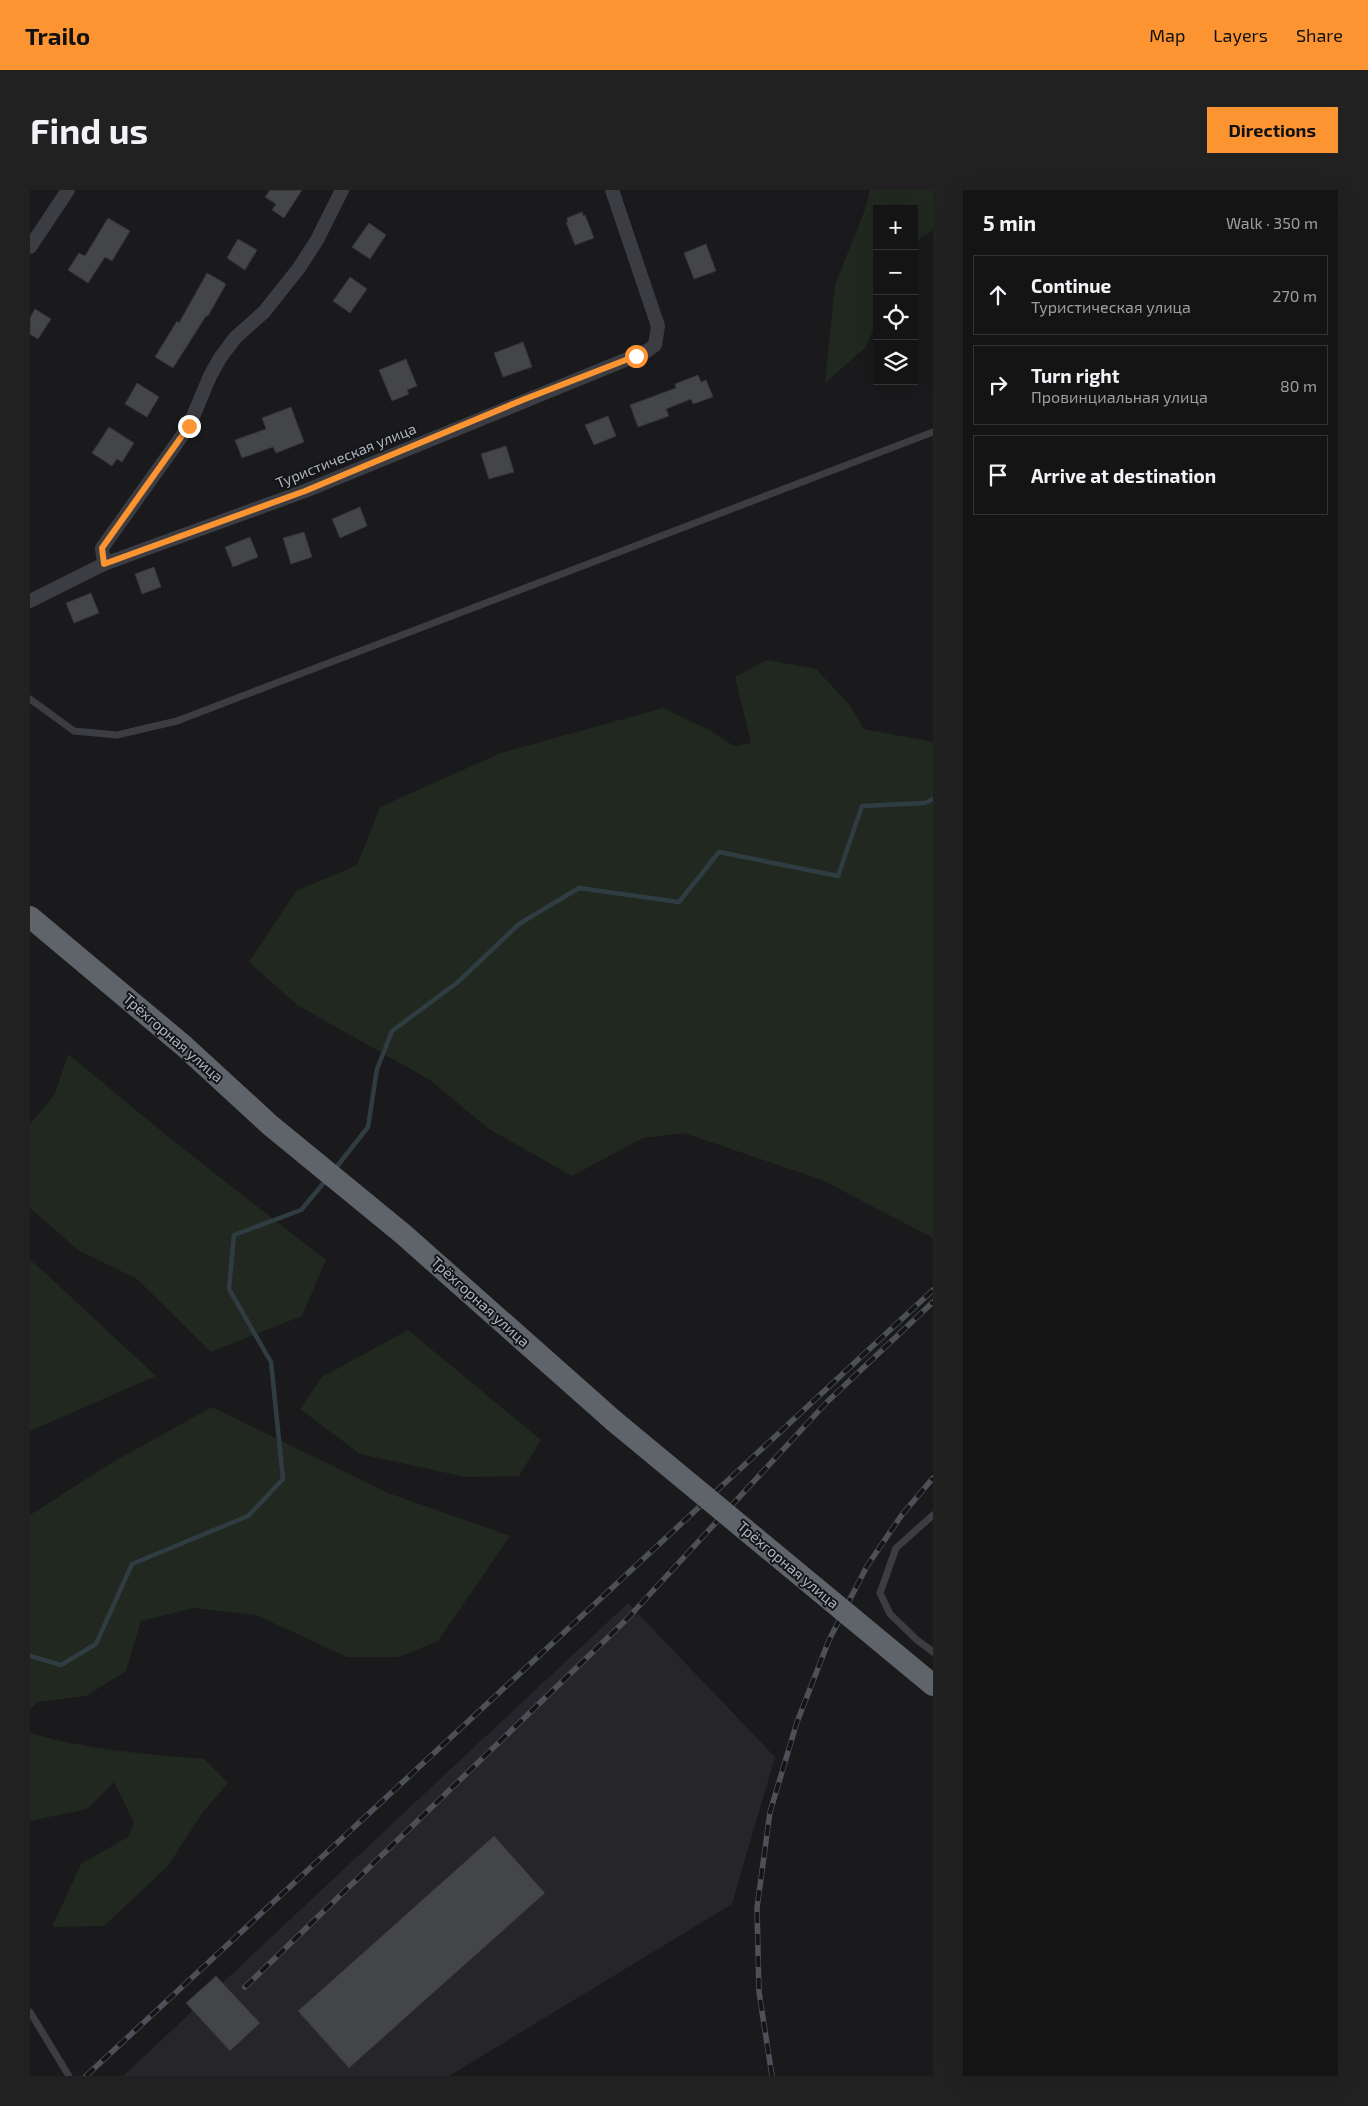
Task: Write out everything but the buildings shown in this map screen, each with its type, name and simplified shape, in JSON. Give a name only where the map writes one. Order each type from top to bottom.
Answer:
[{"type":"highway","name":"Трёхгорная улица","points":[[30,917],[184,1046],[270,1124],[403,1234],[614,1421],[933,1685]]},
{"type":"street","points":[[30,246],[68,190]]},
{"type":"street","points":[[104,564],[102,548],[189,426],[210,376],[220,358],[235,338],[264,312],[294,275],[317,240],[342,190]]},
{"type":"street","name":"Туристическая улица","points":[[30,601],[104,564],[305,491],[525,399],[636,356],[655,345],[658,326],[612,190]]},
{"type":"lane","points":[[30,699],[74,731],[116,735],[177,721],[933,432]]},
{"type":"lane","points":[[933,1515],[896,1548],[880,1593],[890,1614],[917,1640],[933,1652]]},
{"type":"lane","points":[[30,2012],[69,2076]]},
{"type":"shaded area","points":[[870,190],[933,190],[933,230],[918,240],[918,205],[873,205],[873,331],[865,348],[825,383],[835,285],[864,212]]},
{"type":"shaded area","points":[[767,660],[816,669],[849,704],[864,729],[933,742],[933,1238],[822,1180],[684,1133],[643,1138],[572,1176],[489,1129],[430,1080],[297,1005],[249,962],[296,891],[357,865],[380,807],[501,753],[663,708],[709,730],[734,746],[751,743],[735,677]]},
{"type":"shaded area","points":[[68,1054],[172,1140],[326,1260],[302,1316],[211,1352],[137,1279],[78,1250],[30,1208],[30,1124],[55,1094]]},
{"type":"shaded area","points":[[30,1260],[43,1271],[156,1376],[30,1431]]},
{"type":"shaded area","points":[[408,1330],[541,1440],[519,1476],[465,1477],[360,1454],[300,1409],[322,1377]]},
{"type":"shaded area","points":[[212,1407],[388,1493],[510,1536],[438,1641],[399,1657],[347,1657],[256,1615],[193,1608],[141,1621],[126,1671],[86,1696],[38,1702],[30,1709],[30,1515],[113,1462]]},
{"type":"shaded area","points":[[628,1603],[775,1757],[732,1904],[449,2076],[123,2076]]},
{"type":"shaded area","points":[[30,1733],[73,1744],[138,1753],[204,1759],[228,1783],[203,1812],[168,1866],[104,1926],[52,1927],[81,1864],[128,1837],[134,1823],[114,1782],[87,1809],[30,1821]]},
{"type":"waterway","points":[[335,1169],[368,1127],[377,1069],[392,1031],[458,982],[519,924],[579,888],[679,902],[719,852],[838,876],[862,806],[925,803],[933,799]]},
{"type":"waterway","points":[[30,1656],[61,1665],[96,1644],[132,1564],[248,1516],[283,1479],[271,1362],[229,1289],[234,1235],[301,1210],[327,1179]]},
{"type":"railway","points":[[86,2076],[933,1290]]},
{"type":"railway","points":[[245,1987],[626,1620],[827,1402],[933,1302]]},
{"type":"railway","points":[[772,2076],[759,1992],[757,1908],[770,1812],[797,1722],[829,1640],[867,1566],[901,1516],[933,1478]]},
{"type":"route","points":[[189,426],[102,548],[104,564],[305,491],[525,399],[636,356]]}]
